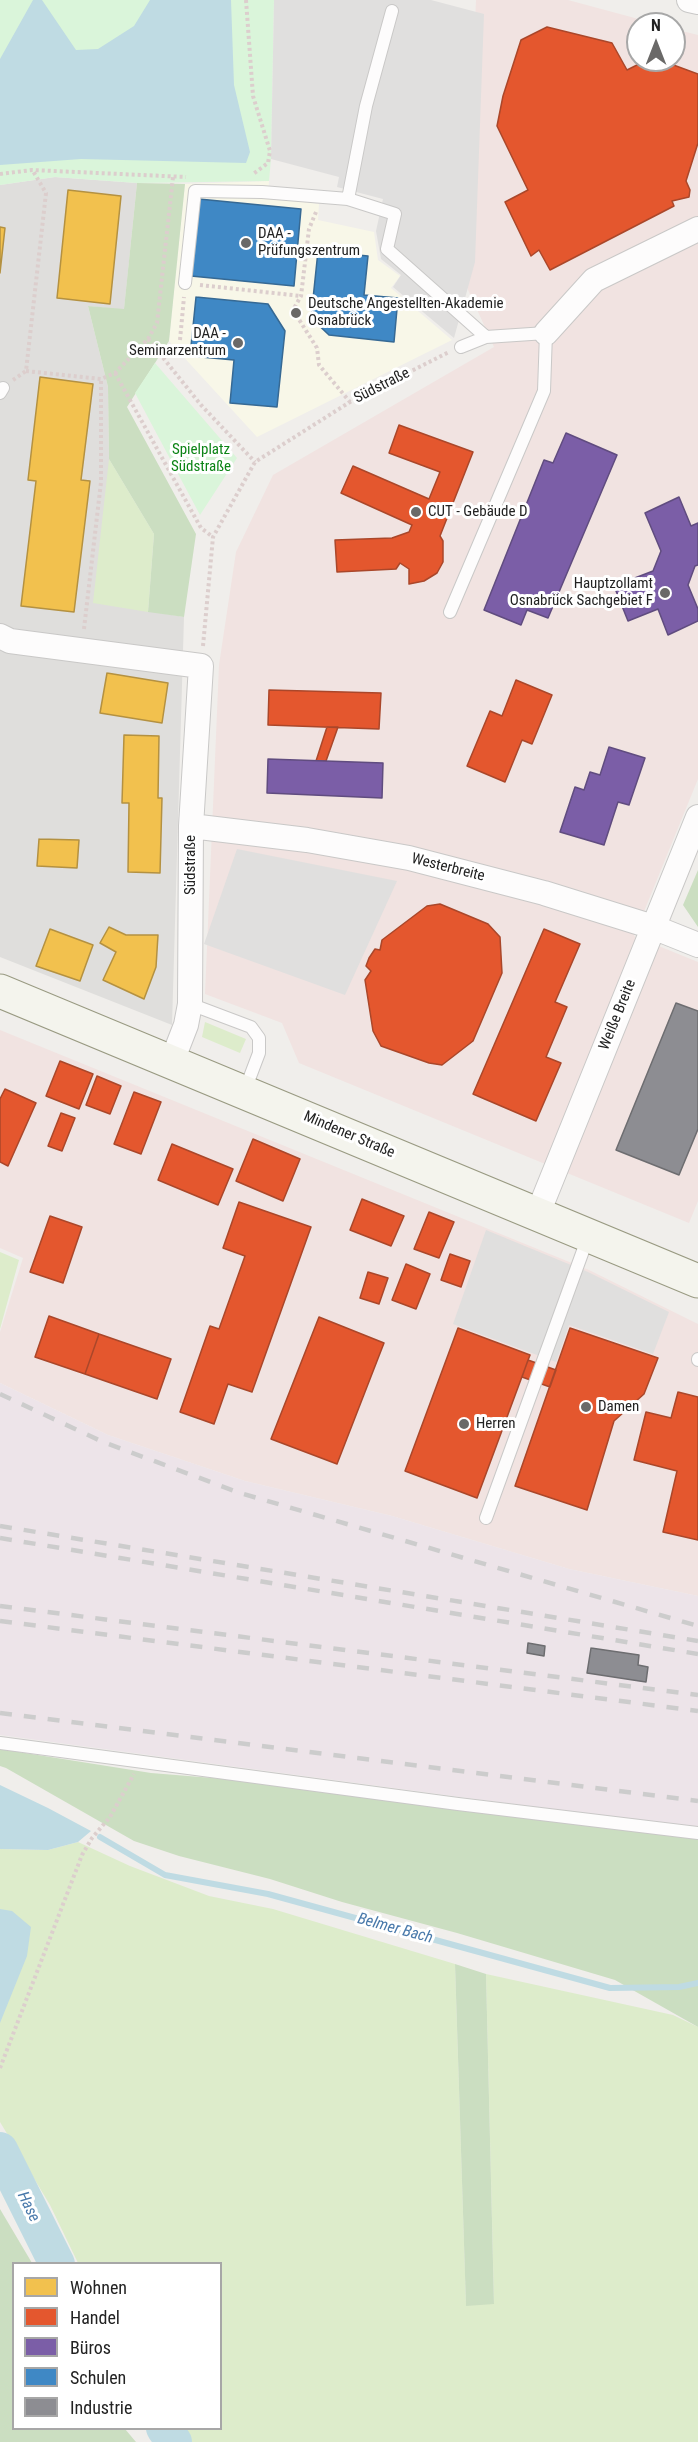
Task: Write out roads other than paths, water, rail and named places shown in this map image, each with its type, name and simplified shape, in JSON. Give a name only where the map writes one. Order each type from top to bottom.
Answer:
[{"type":"main road","name":"Mindener Straße","points":[[0,991],[698,1281]]},
{"type":"street","points":[[689,0],[698,2]]},
{"type":"street","points":[[546,333],[594,280],[698,228]]},
{"type":"street","name":"Südstraße","points":[[0,636],[10,641],[201,666],[191,826],[190,1004],[186,1025],[172,1061]]},
{"type":"street","name":"Weiße Breite","points":[[538,1213],[698,817]]},
{"type":"street","name":"Westerbreite","points":[[191,826],[307,840],[409,858],[544,893],[653,927],[698,945]]},
{"type":"lane","points":[[348,199],[366,106],[392,11]]},
{"type":"lane","points":[[185,283],[195,191],[262,192],[348,199],[395,214],[387,249],[486,337]]},
{"type":"lane","points":[[450,612],[544,391],[546,333],[486,337],[461,347]]},
{"type":"lane","points":[[190,1004],[250,1027],[259,1038],[259,1053],[244,1091]]},
{"type":"lane","points":[[486,1518],[588,1234]]},
{"type":"lane","points":[[0,1743],[458,1804],[698,1833]]},
{"type":"water","points":[[33,0],[42,0],[76,50],[98,49],[134,26],[150,0],[231,0],[234,85],[250,152],[246,163],[81,159],[0,165],[0,59]]},
{"type":"water","points":[[0,1785],[91,1831],[78,1842],[48,1850],[0,1849]]},
{"type":"water","points":[[0,1909],[12,1911],[31,1927],[27,1956],[0,2023]]},
{"type":"waterway","name":"Belmer Bach","points":[[100,1837],[165,1875],[268,1894],[610,1988],[679,1987],[698,1983]]},
{"type":"waterway","name":"Hase","points":[[0,2150],[56,2262]]},
{"type":"waterway","name":"Hase","points":[[165,2430],[174,2442]]},
{"type":"railway","points":[[0,1394],[103,1442],[240,1493],[698,1626]]},
{"type":"railway","points":[[0,1526],[698,1641]]},
{"type":"railway","points":[[0,1538],[698,1654]]},
{"type":"railway","points":[[0,1606],[698,1695]]},
{"type":"railway","points":[[0,1621],[698,1711]]},
{"type":"railway","points":[[0,1713],[698,1801]]},
{"type":"place","name":"DAA - Prüfungszentrum","points":[[246,243]]},
{"type":"place","name":"Deutsche Angestellten-Akademie Osnabrück","points":[[296,313]]},
{"type":"place","name":"DAA - Seminarzentrum","points":[[238,343]]},
{"type":"place","name":"CUT - Gebäude D","points":[[416,512]]},
{"type":"place","name":"Hauptzollamt Osnabrück Sachgebiet F","points":[[665,593]]},
{"type":"place","name":"Damen","points":[[586,1407]]},
{"type":"place","name":"Herren","points":[[464,1424]]},
{"type":"park label","name":"Spielplatz Südstraße","points":[[201,458]]}]
